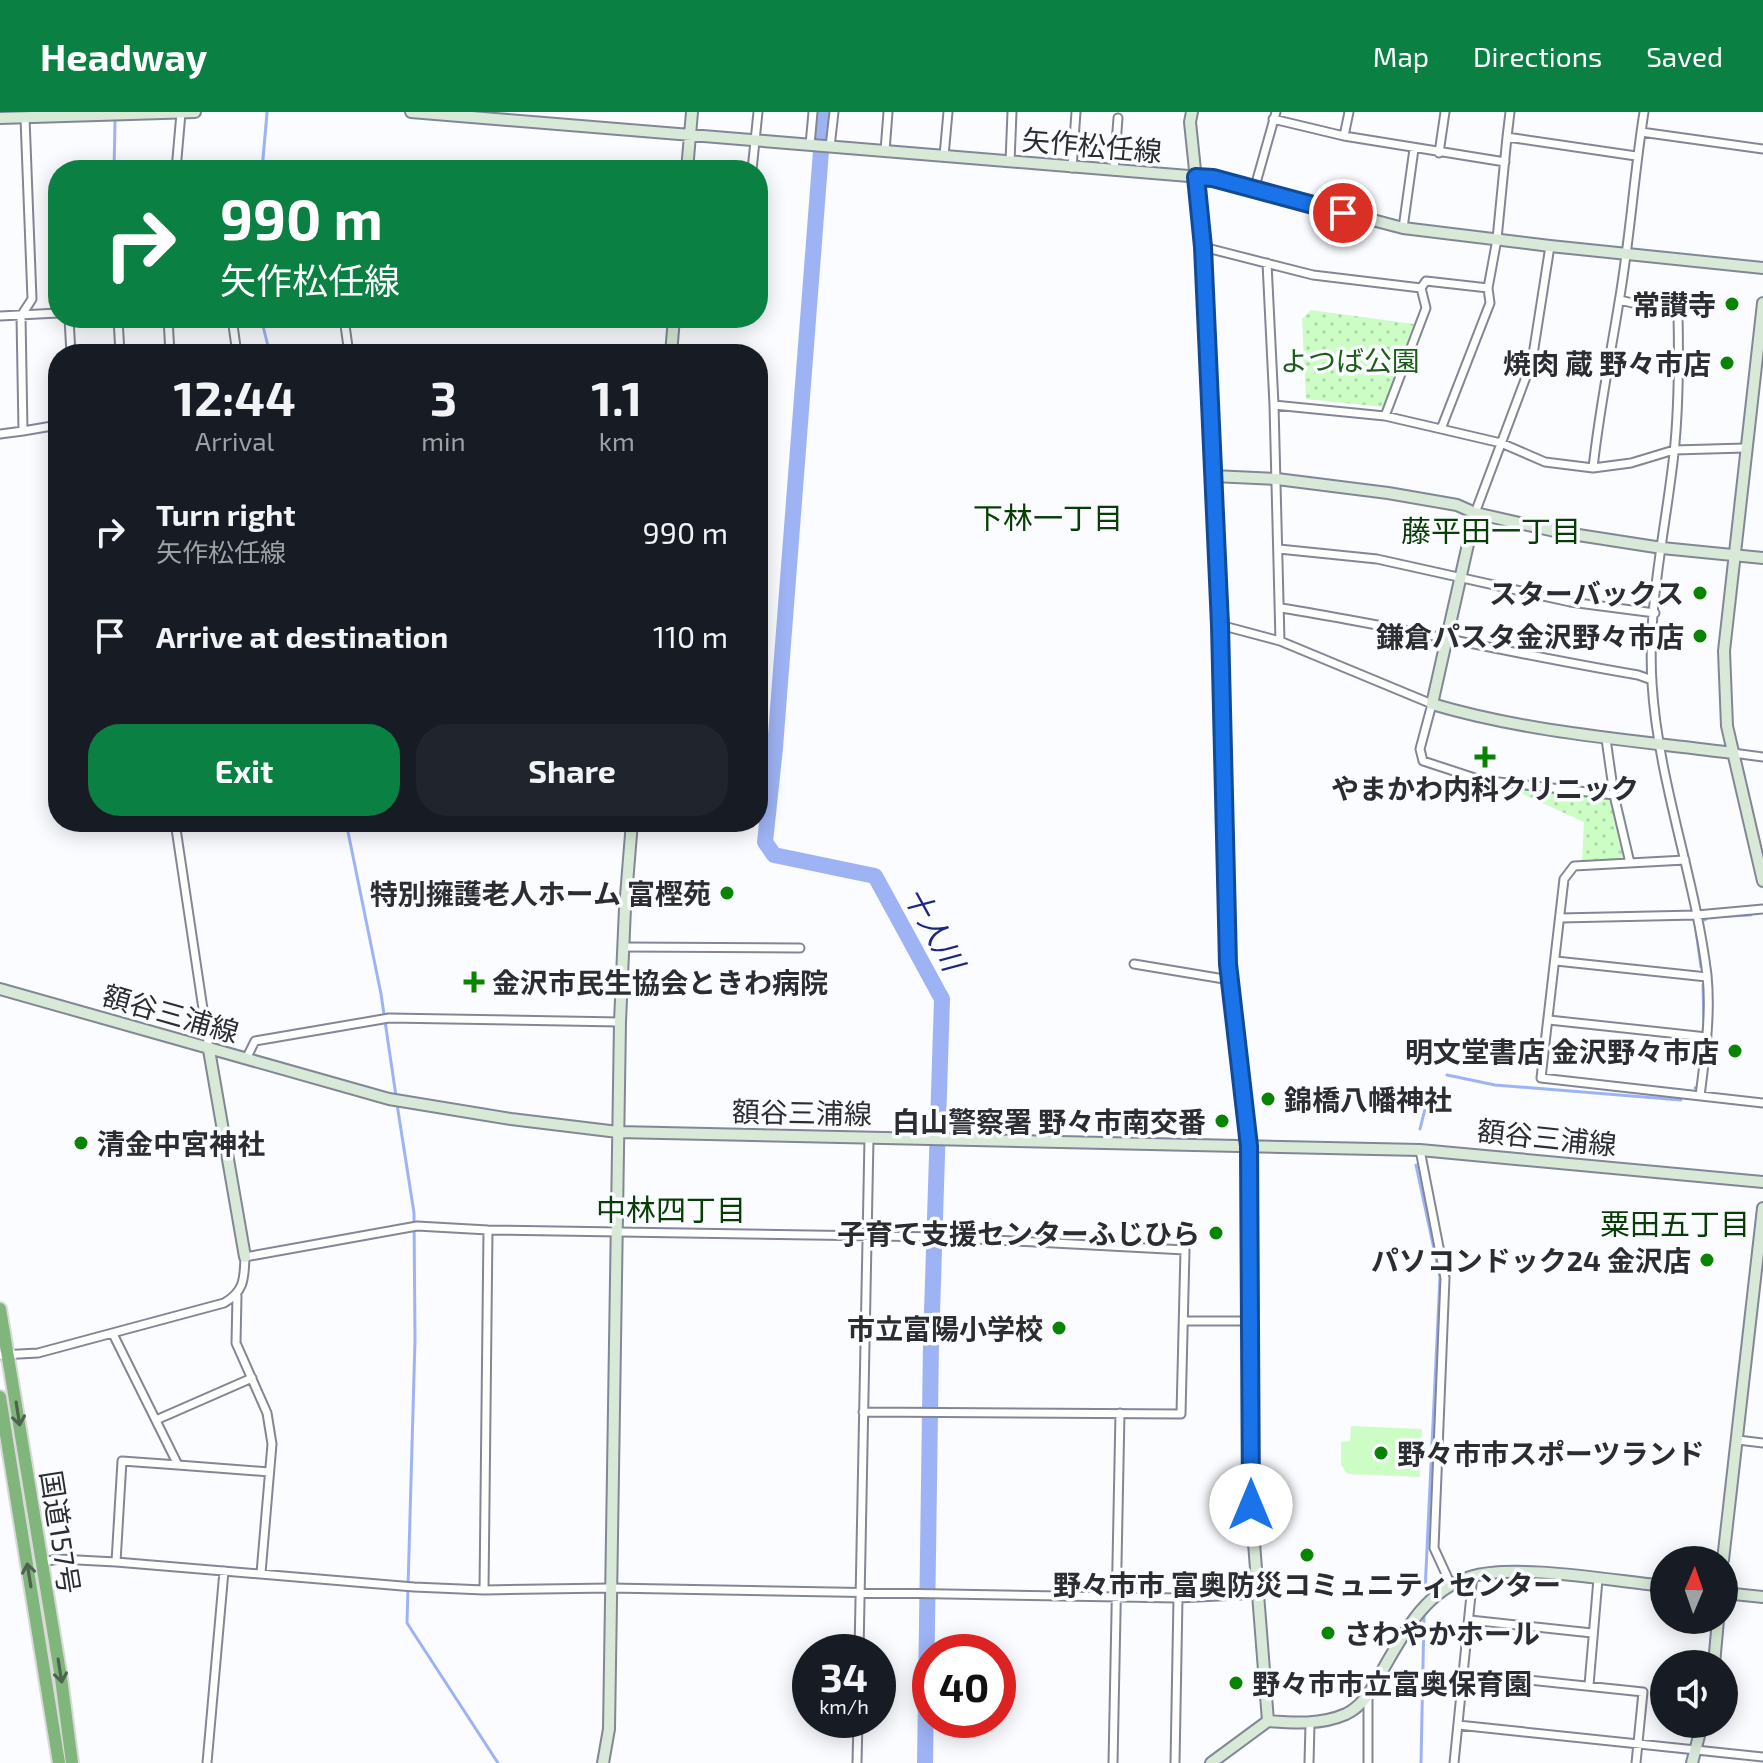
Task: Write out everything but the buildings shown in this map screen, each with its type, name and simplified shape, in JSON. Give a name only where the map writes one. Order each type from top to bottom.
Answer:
[{"type":"highway","name":"国道157号","points":[[0,1309],[4,1355],[61,1678],[72,1763]]},
{"type":"highway","name":"国道157号","points":[[0,1397],[59,1763]]},
{"type":"street","points":[[0,118],[195,112]]},
{"type":"street","name":"矢作松任線","points":[[411,112],[1213,178],[1403,228],[1763,268]]},
{"type":"street","points":[[688,160],[692,112]]},
{"type":"street","points":[[753,160],[758,112]]},
{"type":"street","points":[[813,112],[820,146]]},
{"type":"street","points":[[820,146],[834,112]]},
{"type":"street","points":[[885,151],[888,112]]},
{"type":"street","points":[[944,156],[948,112]]},
{"type":"street","points":[[1010,162],[1012,112]]},
{"type":"street","points":[[1072,168],[1076,112]]},
{"type":"street","points":[[1192,112],[1190,122],[1203,247],[1220,625],[1230,980],[1249,1146],[1251,1505],[1268,1721]]},
{"type":"street","points":[[1344,136],[1349,112]]},
{"type":"street","points":[[1439,153],[1445,112]]},
{"type":"street","points":[[1441,429],[1490,303],[1488,288],[1497,239],[1509,112]]},
{"type":"street","points":[[1593,468],[1599,407],[1620,300],[1644,112]]},
{"type":"street","points":[[177,160],[181,113]]},
{"type":"street","points":[[1254,190],[1275,116],[1344,136],[1505,162]]},
{"type":"street","points":[[23,431],[21,316],[32,299],[25,118]]},
{"type":"street","points":[[1114,171],[1118,118]]},
{"type":"street","points":[[1641,132],[1763,149]]},
{"type":"street","points":[[1507,137],[1636,156]]},
{"type":"street","points":[[1403,228],[1414,149]]},
{"type":"street","points":[[1550,246],[1532,361],[1475,513],[1420,749],[1423,761],[1481,780],[1614,795]]},
{"type":"street","points":[[1203,247],[1313,275],[1421,288]]},
{"type":"street","points":[[1267,263],[1277,479],[1280,641]]},
{"type":"street","points":[[1385,416],[1426,308],[1421,288],[1426,281],[1488,288]]},
{"type":"street","points":[[1620,300],[1678,314],[1680,368],[1655,613],[1652,680],[1658,745],[1697,915],[1707,977],[1707,1037],[1700,1096]]},
{"type":"street","points":[[1763,303],[1724,651],[1727,726],[1763,881]]},
{"type":"street","points":[[0,316],[48,314]]},
{"type":"street","points":[[1274,405],[1385,416],[1501,443],[1545,462],[1593,468],[1631,463],[1674,450],[1745,448]]},
{"type":"street","points":[[0,434],[48,427]]},
{"type":"street","points":[[1213,476],[1277,479],[1388,493],[1457,505],[1475,513],[1559,532],[1662,548],[1763,558]]},
{"type":"street","points":[[1279,549],[1377,559],[1570,602],[1655,613]]},
{"type":"street","points":[[1281,608],[1364,621],[1652,680]]},
{"type":"street","points":[[1220,625],[1280,641],[1432,704],[1476,717],[1606,739],[1763,757]]},
{"type":"street","points":[[1606,739],[1614,795],[1630,863]]},
{"type":"street","points":[[176,832],[209,1050],[245,1257],[244,1279],[237,1296],[236,1343],[267,1413],[272,1444],[261,1573]]},
{"type":"street","points":[[603,1763],[609,1729],[620,1022],[631,832]]},
{"type":"street","points":[[1685,860],[1574,866],[1564,879],[1541,1078],[1763,1103]]},
{"type":"street","points":[[1560,918],[1697,915],[1763,909]]},
{"type":"street","points":[[623,947],[800,948]]},
{"type":"street","points":[[1556,961],[1707,977]]},
{"type":"street","points":[[1134,964],[1230,980]]},
{"type":"street","name":"額谷三浦線","points":[[0,989],[406,1103],[618,1132],[1420,1150],[1763,1182]]},
{"type":"street","points":[[246,1059],[255,1041],[389,1018],[620,1022]]},
{"type":"street","points":[[1549,1020],[1707,1037]]},
{"type":"street","points":[[859,1634],[869,1138]]},
{"type":"street","points":[[1420,1150],[1445,1278],[1434,1548],[1451,1585]]},
{"type":"street","points":[[1725,1546],[1763,1208]]},
{"type":"street","points":[[245,1257],[413,1227],[940,1237],[1185,1250],[1181,1414],[863,1412]]},
{"type":"street","points":[[484,1590],[488,1230]]},
{"type":"street","points":[[4,1355],[38,1353],[201,1311],[237,1296]]},
{"type":"street","points":[[1751,1315],[1763,1316]]},
{"type":"street","points":[[1185,1321],[1250,1321]]},
{"type":"street","points":[[113,1334],[178,1465]]},
{"type":"street","points":[[156,1420],[252,1378]]},
{"type":"street","points":[[1113,1763],[1120,1413]]},
{"type":"street","points":[[1738,1440],[1763,1443]]},
{"type":"street","points":[[116,1562],[122,1461],[269,1472]]},
{"type":"street","points":[[41,1562],[59,1559],[116,1562],[484,1590],[610,1588],[1178,1598],[1259,1594]]},
{"type":"street","points":[[207,1763],[224,1571]]},
{"type":"street","points":[[1211,1763],[1268,1721],[1310,1724],[1347,1713],[1368,1696],[1415,1617],[1429,1601],[1451,1585],[1473,1575],[1517,1571],[1650,1585]]},
{"type":"street","points":[[1454,1763],[1473,1575]]},
{"type":"street","points":[[1589,1685],[1598,1579]]},
{"type":"street","points":[[1738,1594],[1763,1597]]},
{"type":"street","points":[[1175,1763],[1178,1598]]},
{"type":"street","points":[[1470,1620],[1592,1633]]},
{"type":"street","points":[[1463,1673],[1643,1692],[1636,1763]]},
{"type":"street","points":[[1368,1696],[1368,1763]]},
{"type":"street","points":[[1309,1763],[1310,1724]]},
{"type":"street","points":[[1458,1725],[1763,1757]]},
{"type":"street","points":[[857,1763],[858,1738]]},
{"type":"street","points":[[1692,1763],[1698,1738]]},
{"type":"green space","name":"よつば公園","points":[[1311,310],[1414,324],[1383,407],[1306,399],[1302,319]]},
{"type":"green space","points":[[1505,786],[1611,798],[1624,859],[1582,860],[1584,822]]},
{"type":"green space","name":"野々市市スポーツランド","points":[[1351,1426],[1422,1429],[1420,1477],[1348,1474],[1341,1465],[1341,1442],[1350,1441]]},
{"type":"waterway","name":"十人川","points":[[768,814],[824,112]]},
{"type":"waterway","points":[[263,160],[267,113]]},
{"type":"waterway","points":[[114,160],[115,122]]},
{"type":"waterway","points":[[264,328],[268,344]]},
{"type":"waterway","points":[[348,832],[381,994],[396,1096]]},
{"type":"waterway","name":"十人川","points":[[766,832],[765,842],[774,855],[875,876],[942,999],[931,1344],[925,1763]]},
{"type":"waterway","points":[[1705,920],[1708,917],[1751,915]]},
{"type":"waterway","points":[[1696,930],[1701,967]]},
{"type":"waterway","points":[[1703,985],[1704,1027]]},
{"type":"waterway","points":[[1695,1088],[1698,1086],[1702,1046]]},
{"type":"waterway","points":[[1447,1075],[1495,1085],[1681,1100]]},
{"type":"waterway","points":[[1420,1129],[1431,1085]]},
{"type":"waterway","points":[[397,1104],[414,1213],[415,1340],[407,1623],[498,1763]]},
{"type":"waterway","points":[[1416,1165],[1440,1277],[1425,1591]]},
{"type":"waterway","points":[[1421,1763],[1424,1615]]},
{"type":"place","name":"常讃寺","points":[[1732,304]]},
{"type":"place","name":"焼肉 蔵 野々市店","points":[[1727,363]]},
{"type":"place","name":"スターバックス","points":[[1700,593]]},
{"type":"place","name":"鎌倉パスタ金沢野々市店","points":[[1700,636]]},
{"type":"place","name":"やまかわ内科クリニック","points":[[1485,757]]},
{"type":"place","name":"特別擁護老人ホーム 富樫苑","points":[[727,893]]},
{"type":"place","name":"金沢市民生協会ときわ病院","points":[[474,982]]},
{"type":"place","name":"明文堂書店 金沢野々市店","points":[[1735,1051]]},
{"type":"place","name":"錦橋八幡神社","points":[[1268,1099]]},
{"type":"place","name":"白山警察署 野々市南交番","points":[[1222,1121]]},
{"type":"place","name":"清金中宮神社","points":[[81,1143]]},
{"type":"place","name":"子育て支援センターふじひら","points":[[1216,1233]]},
{"type":"place","name":"パソコンドック24 金沢店","points":[[1707,1260]]},
{"type":"place","name":"市立富陽小学校","points":[[1059,1328]]},
{"type":"place","name":"野々市市スポーツランド","points":[[1381,1453]]},
{"type":"place","name":"野々市市 富奥防災コミュニティセンター","points":[[1307,1555]]},
{"type":"place","name":"さわやかホール","points":[[1328,1633]]},
{"type":"place","name":"野々市市立富奥保育園","points":[[1236,1683]]},
{"type":"district","name":"下林一丁目","points":[[1048,517]]},
{"type":"district","name":"藤平田一丁目","points":[[1491,530]]},
{"type":"district","name":"中林四丁目","points":[[671,1209]]},
{"type":"district","name":"粟田五丁目","points":[[1675,1223]]},
{"type":"route","points":[[1251,1505],[1249,1146],[1228,964],[1220,625],[1203,247],[1196,177],[1213,178],[1343,213]]}]
